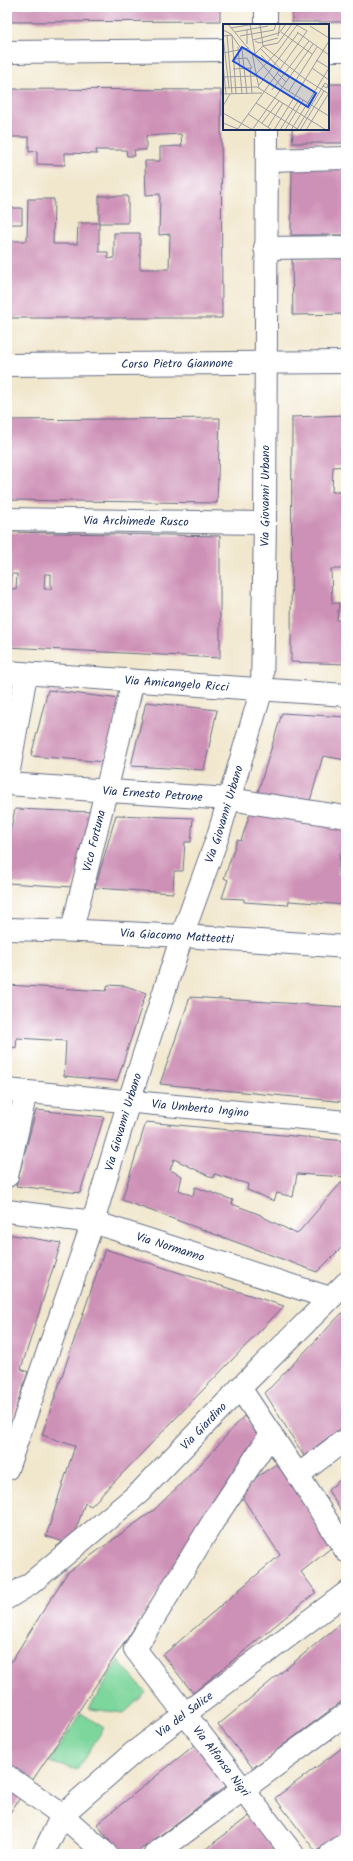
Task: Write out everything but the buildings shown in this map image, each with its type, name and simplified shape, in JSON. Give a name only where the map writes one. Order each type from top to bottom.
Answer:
[{"type":"street","points":[[266,7],[266,24]]},
{"type":"street","points":[[7,52],[223,50]]},
{"type":"street","points":[[329,50],[346,50]]},
{"type":"street","name":"Via Giovanni Urbano","points":[[8,1460],[93,1222],[129,1101],[182,936],[218,836],[262,689],[265,523],[265,248],[267,130]]},
{"type":"street","points":[[267,160],[346,158]]},
{"type":"street","points":[[265,248],[346,247]]},
{"type":"street","name":"Corso Pietro Giannone","points":[[7,365],[346,362]]},
{"type":"street","name":"Via Archimede Rusco","points":[[7,519],[265,523]]},
{"type":"street","points":[[7,782],[16,673]]},
{"type":"street","name":"Via Amicangelo Ricci","points":[[16,673],[346,695]]},
{"type":"street","name":"Vico Fortuna","points":[[72,930],[133,681]]},
{"type":"street","name":"Via Ernesto Petrone","points":[[7,782],[228,799],[346,817]]},
{"type":"street","name":"Via Giacomo Matteotti","points":[[7,929],[72,930],[346,947]]},
{"type":"street","points":[[7,1176],[16,1091]]},
{"type":"street","name":"Via Umberto Ingino","points":[[16,1091],[346,1122]]},
{"type":"street","name":"Via Normanno","points":[[7,1211],[93,1222],[330,1298]]},
{"type":"street","name":"Via Giardino","points":[[7,1598],[30,1584],[140,1492],[240,1388],[346,1283]]},
{"type":"street","points":[[240,1388],[346,1551]]},
{"type":"street","name":"Via Alfonso Nigri","points":[[271,1434],[214,1520],[135,1649],[293,1854]]},
{"type":"street","points":[[298,1475],[346,1439]]},
{"type":"street","name":"Via del Salice","points":[[43,1854],[62,1815],[133,1753],[346,1593]]},
{"type":"street","points":[[155,1854],[346,1714]]},
{"type":"street","points":[[7,1776],[62,1815],[106,1854]]},
{"type":"street","points":[[331,1854],[346,1844]]},
{"type":"green space","points":[[118,1660],[146,1693],[124,1713],[89,1709]]},
{"type":"green space","points":[[81,1713],[104,1728],[77,1770],[49,1762]]}]
